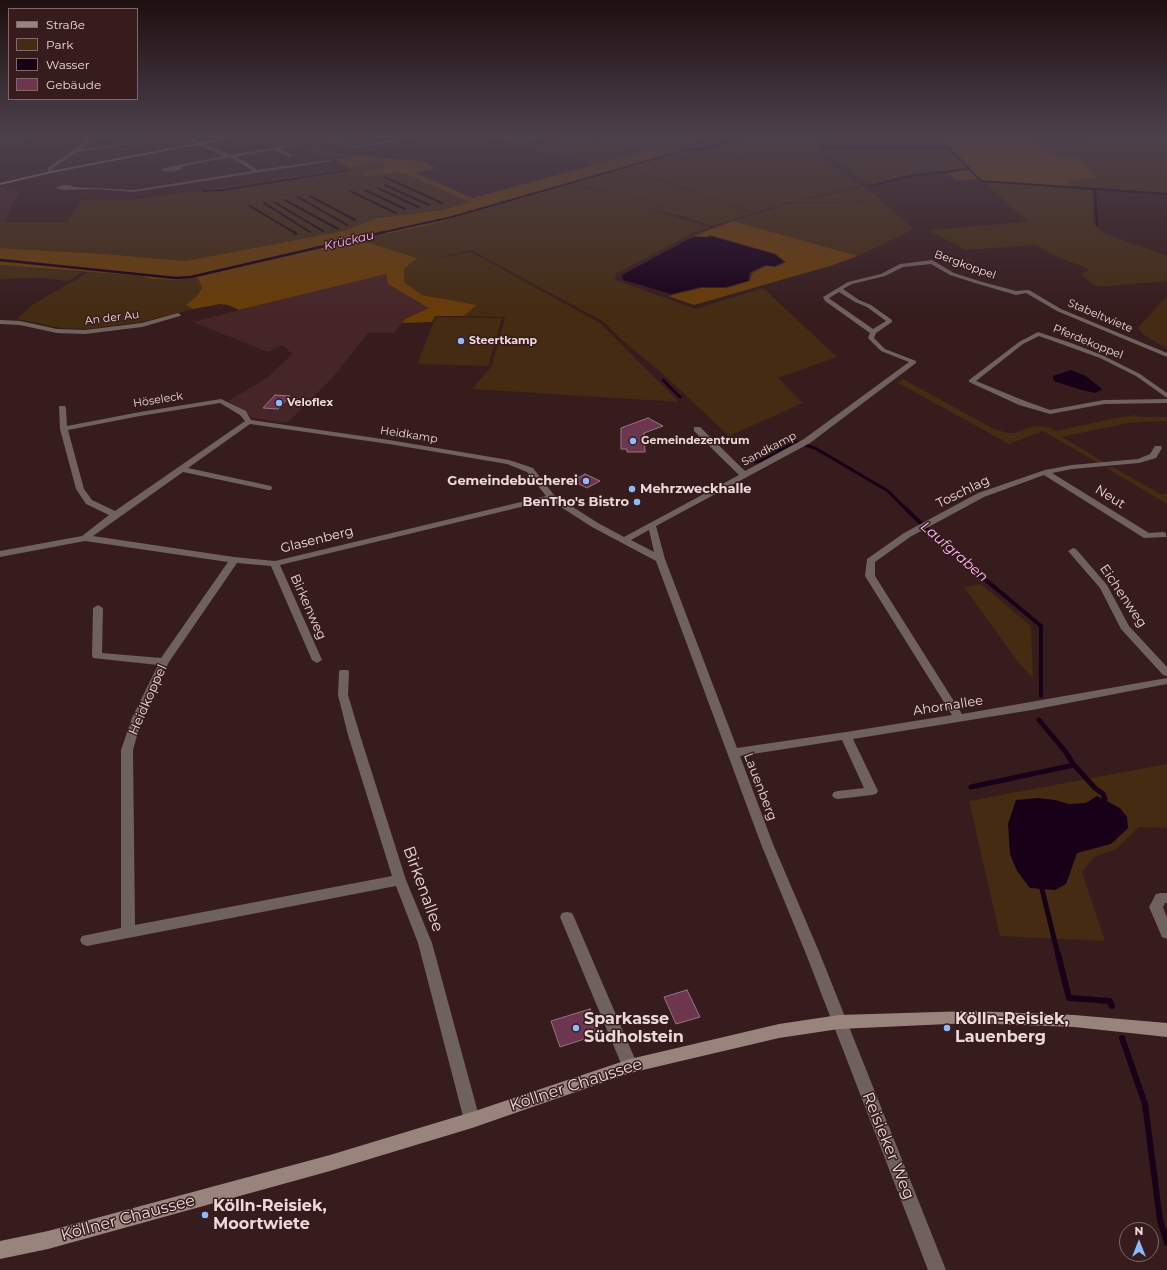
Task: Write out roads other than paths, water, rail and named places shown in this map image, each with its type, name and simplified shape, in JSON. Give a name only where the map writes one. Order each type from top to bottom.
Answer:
[{"type":"street","name":"Bergkoppel","points":[[914,362],[883,350],[872,338],[873,332],[827,300],[826,297],[850,283],[884,275],[902,265],[923,262],[932,262],[952,274],[1016,293],[1027,290]]},
{"type":"street","points":[[840,290],[857,301],[869,306],[890,321],[873,332]]},
{"type":"street","name":"Stabeltwiete","points":[[1027,290],[1059,310],[1167,355]]},
{"type":"street","name":"An der Au","points":[[0,322],[58,330],[94,332],[142,325],[178,315]]},
{"type":"street","name":"Pferdekoppel","points":[[1167,396],[1138,375],[1102,357],[1038,334],[1021,343],[971,381],[1022,403],[1050,412],[1104,402],[1167,401]]},
{"type":"street","name":"Sandkamp","points":[[624,540],[807,441],[914,362]]},
{"type":"street","name":"Höseleck","points":[[64,429],[140,414],[221,401],[244,413],[249,422]]},
{"type":"street","points":[[62,408],[64,429],[80,489],[89,502],[115,515]]},
{"type":"street","name":"Glasenberg","points":[[85,538],[115,515],[249,422]]},
{"type":"street","name":"Heidkamp","points":[[249,422],[510,462],[530,470],[551,497]]},
{"type":"street","points":[[697,430],[744,475]]},
{"type":"street","name":"Toschlag","points":[[960,718],[942,693],[870,576],[870,561],[908,535],[981,495],[1045,472],[1072,467],[1123,464],[1139,461],[1153,456],[1158,448]]},
{"type":"street","points":[[181,469],[268,488]]},
{"type":"street","name":"Neut","points":[[1045,472],[1147,536],[1163,535]]},
{"type":"street","points":[[551,497],[595,524],[660,559]]},
{"type":"street","name":"Glasenberg","points":[[0,554],[85,538],[234,560],[275,564],[551,497]]},
{"type":"street","name":"Lauenberg","points":[[652,526],[660,559],[732,753],[839,1022]]},
{"type":"street","name":"Eichenweg","points":[[1073,551],[1104,587],[1125,627],[1167,673]]},
{"type":"street","name":"Heidkoppel","points":[[128,932],[127,750],[137,718],[164,662],[234,560]]},
{"type":"street","name":"Birkenweg","points":[[275,564],[317,660]]},
{"type":"street","points":[[98,608],[97,656],[164,662]]},
{"type":"street","name":"Birkenallee","points":[[344,672],[343,695],[354,736],[370,782],[400,880],[425,943],[472,1120]]},
{"type":"street","name":"Ahornallee","points":[[732,753],[1037,706],[1167,681]]},
{"type":"street","points":[[838,795],[872,791],[846,736]]},
{"type":"street","points":[[87,940],[400,880]]},
{"type":"street","points":[[1167,898],[1161,898],[1156,907],[1167,933]]},
{"type":"street","points":[[567,917],[630,1066]]},
{"type":"street","name":"Köllner Chaussee","points":[[0,1250],[48,1240],[322,1165],[472,1120],[630,1066],[736,1040],[839,1022],[970,1018],[1074,1021],[1167,1030]]},
{"type":"street","name":"Reisieker Weg","points":[[839,1022],[937,1270]]},
{"type":"water","points":[[710,236],[774,254],[784,262],[774,266],[765,265],[750,272],[748,281],[726,287],[701,287],[671,294],[623,280],[622,275],[687,240],[695,237]]},
{"type":"water","points":[[1071,370],[1086,376],[1102,389],[1096,393],[1081,390],[1054,381],[1053,376]]},
{"type":"water","points":[[1097,796],[1120,808],[1127,817],[1128,828],[1111,844],[1077,853],[1066,884],[1055,890],[1030,888],[1017,871],[1010,854],[1008,824],[1016,800],[1038,798],[1055,800],[1069,804],[1086,803]]},
{"type":"waterway","points":[[310,196],[355,220]]},
{"type":"waterway","points":[[361,196],[396,213]]},
{"type":"waterway","points":[[378,196],[405,209]]},
{"type":"waterway","points":[[395,196],[418,207]]},
{"type":"waterway","points":[[410,196],[429,205]]},
{"type":"waterway","points":[[427,196],[442,203]]},
{"type":"waterway","name":"Krückau","points":[[380,233],[452,217],[524,196]]},
{"type":"waterway","points":[[1095,196],[1097,225]]},
{"type":"waterway","points":[[298,197],[347,225]]},
{"type":"waterway","points":[[285,200],[338,229]]},
{"type":"waterway","points":[[274,202],[323,231]]},
{"type":"waterway","points":[[264,203],[310,232]]},
{"type":"waterway","points":[[250,206],[295,233]]},
{"type":"waterway","name":"Krückau","points":[[0,260],[176,278],[191,277],[385,232]]},
{"type":"waterway","name":"Laufgraben","points":[[663,380],[680,397]]},
{"type":"waterway","name":"Laufgraben","points":[[744,457],[751,461],[759,462],[795,442],[799,443]]},
{"type":"waterway","name":"Laufgraben","points":[[805,445],[815,448],[888,491],[906,509]]},
{"type":"waterway","name":"Laufgraben","points":[[906,509],[945,546],[1041,626],[1041,696]]},
{"type":"waterway","name":"Laufgraben","points":[[1039,720],[1065,751],[1074,765]]},
{"type":"waterway","name":"Laufgraben","points":[[971,787],[1074,765]]},
{"type":"waterway","points":[[1074,765],[1095,788],[1103,794],[1105,799]]},
{"type":"waterway","points":[[1042,889],[1058,955]]},
{"type":"waterway","points":[[1058,954],[1069,998],[1110,1001],[1112,1006]]},
{"type":"waterway","points":[[1122,1038],[1145,1104],[1160,1220],[1167,1243]]},
{"type":"place","name":"Steertkamp","points":[[461,341]]},
{"type":"place","name":"Veloflex","points":[[279,403]]},
{"type":"place","name":"Gemeindezentrum","points":[[633,441]]},
{"type":"place","name":"Gemeindebücherei","points":[[586,481]]},
{"type":"place","name":"Mehrzweckhalle","points":[[632,489]]},
{"type":"place","name":"BenTho's Bistro","points":[[637,502]]},
{"type":"place","name":"Sparkasse Südholstein","points":[[576,1028]]},
{"type":"place","name":"Kölln-Reisiek, Lauenberg","points":[[947,1028]]},
{"type":"place","name":"Kölln-Reisiek, Moortwiete","points":[[205,1215]]}]
